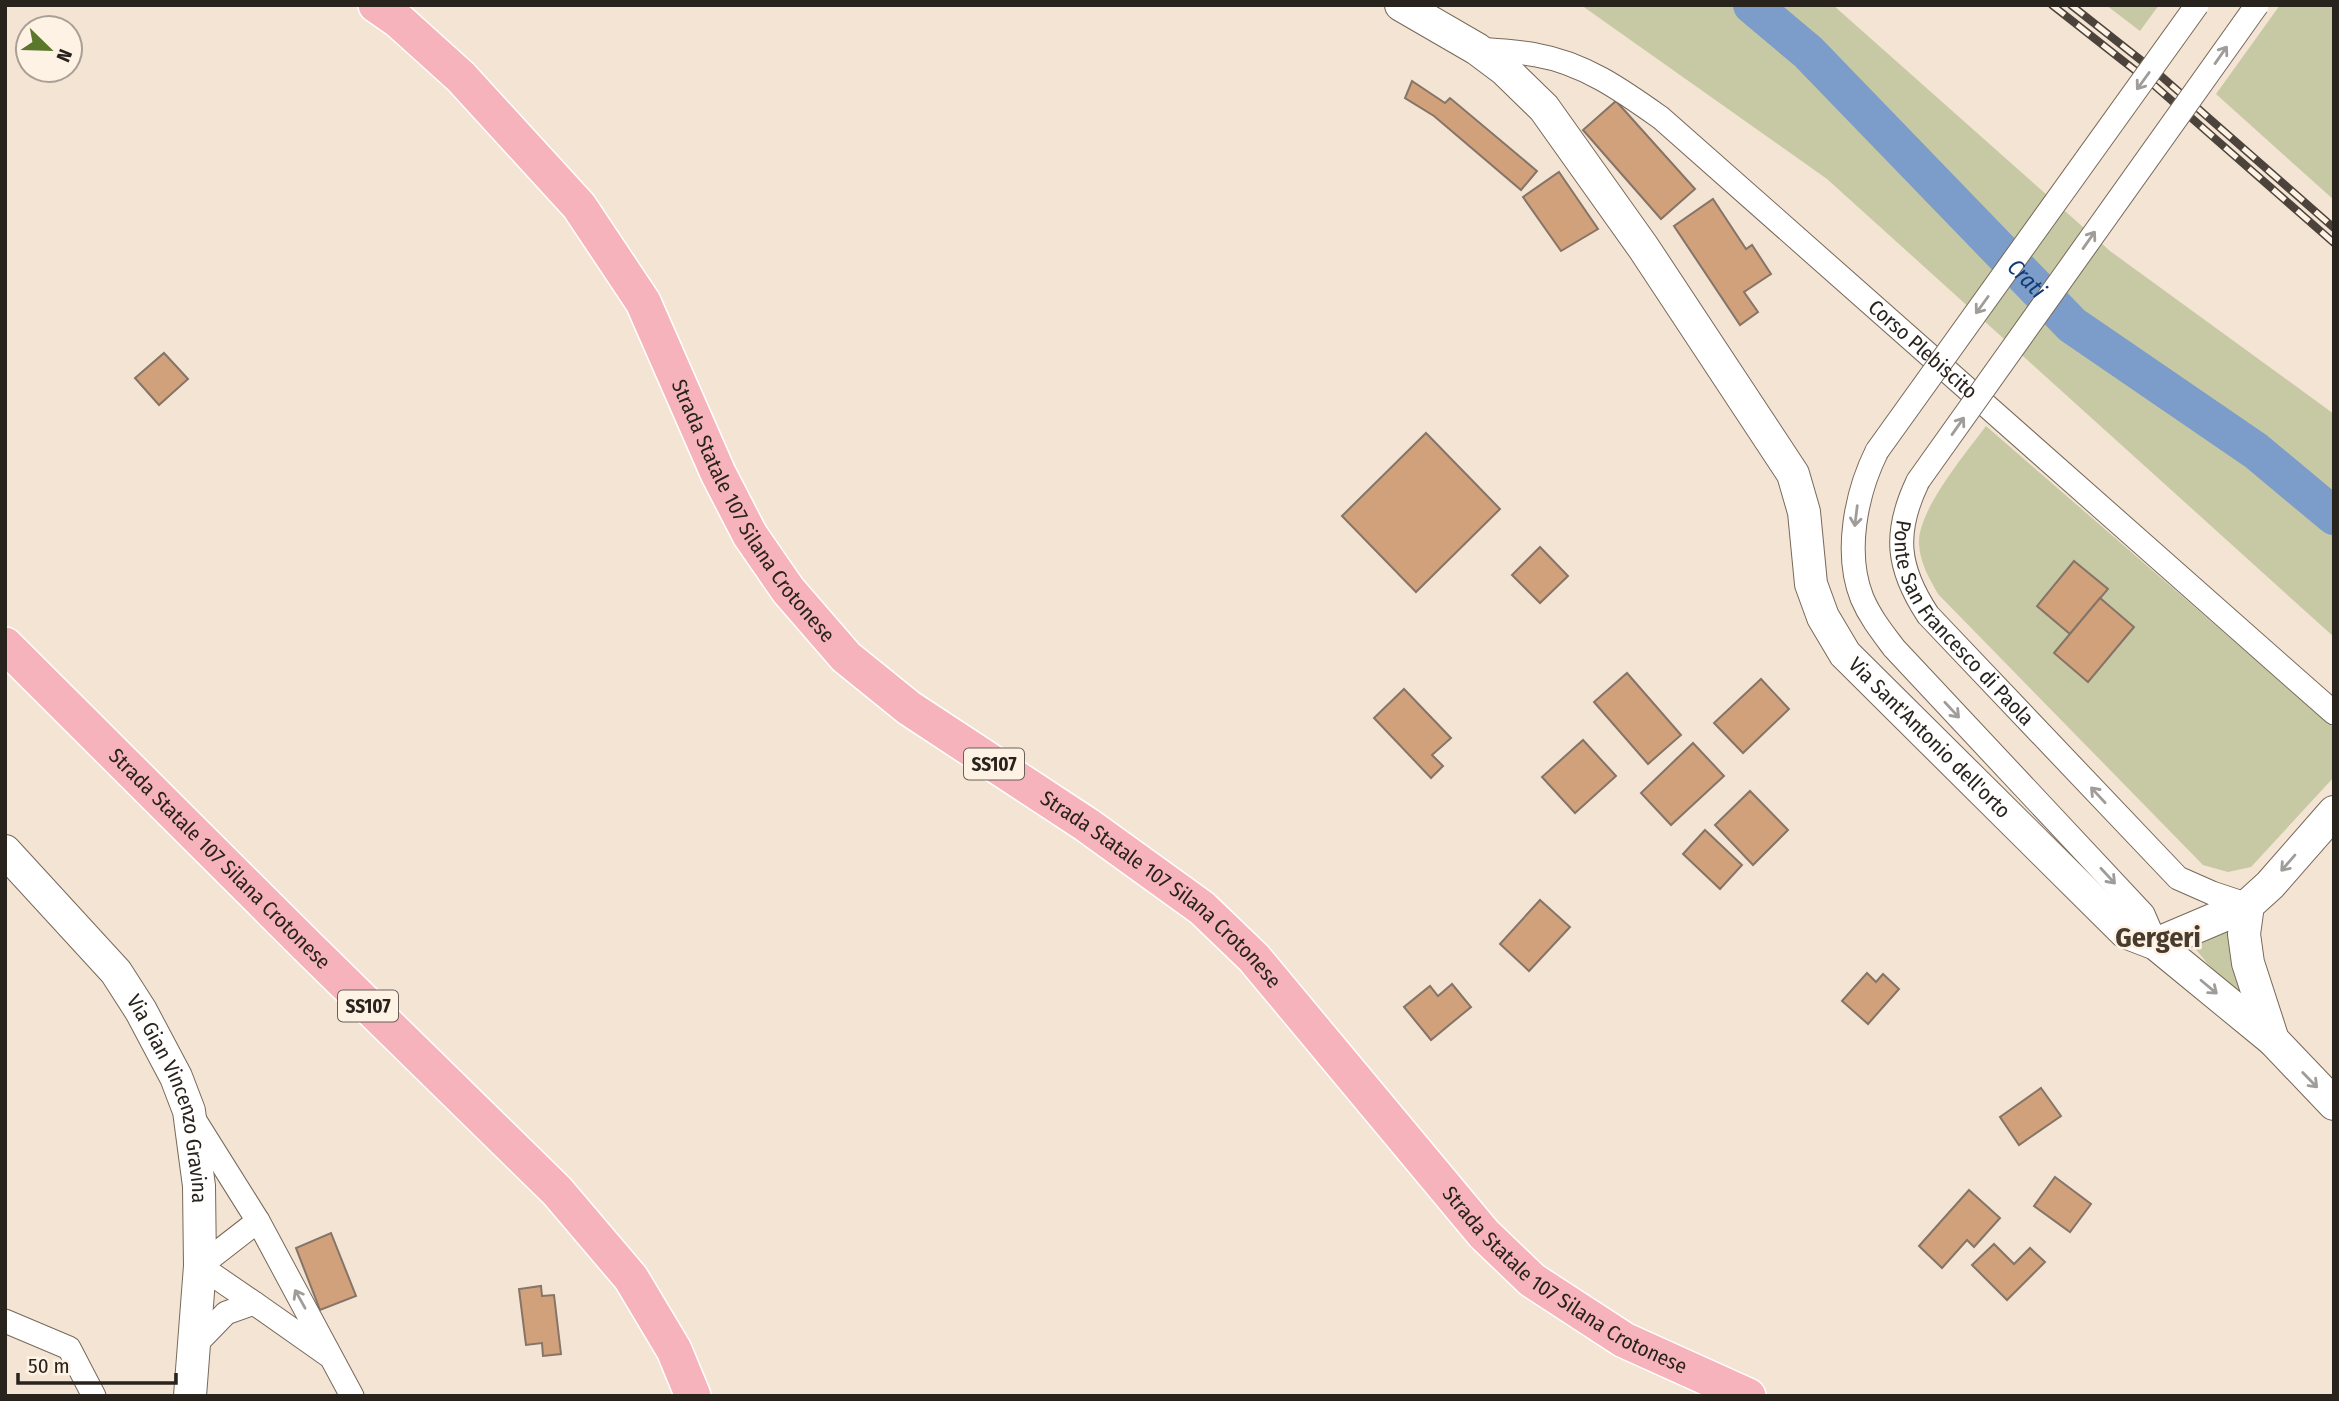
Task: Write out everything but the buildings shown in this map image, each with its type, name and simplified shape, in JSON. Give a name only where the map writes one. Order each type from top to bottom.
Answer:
[{"type":"main road","name":"Strada Statale 107 Silana Crotonese","points":[[376,5],[399,21],[460,78],[579,206],[643,302],[718,472],[750,535],[788,590],[846,657],[909,708],[1087,825],[1202,908],[1254,958],[1484,1234],[1532,1280],[1624,1340],[1748,1396]]},
{"type":"main road","name":"Strada Statale 107 Silana Crotonese","points":[[5,645],[296,936],[557,1191],[631,1278],[674,1350],[693,1396]]},
{"type":"street","name":"Via Sant'Antonio dell'orto","points":[[1401,5],[1477,49],[1505,70],[1544,108],[1643,247],[1793,474],[1804,512],[1811,584],[1823,617],[1845,654],[2125,932],[2156,944],[2273,1040],[2334,1104]]},
{"type":"street","points":[[2197,5],[1877,451],[1857,506],[1854,535],[1861,596],[1873,620],[1894,648],[2143,914],[2156,944],[2248,905],[2270,885],[2334,812]]},
{"type":"street","name":"Ponte San Francesco di Paola","points":[[2248,905],[2178,878],[1928,615],[1913,593],[1904,564],[1903,550],[1905,509],[1918,481],[2257,5]]},
{"type":"street","name":"Corso Plebiscito","points":[[1477,49],[1537,55],[1575,66],[1620,88],[1661,118],[2334,713]]},
{"type":"street","name":"Via Gian Vincenzo Gravina","points":[[5,851],[116,972],[141,1011],[176,1077],[189,1111],[199,1186],[200,1266],[190,1396]]},
{"type":"street","points":[[2248,905],[2244,934],[2248,963],[2273,1040]]},
{"type":"street","points":[[189,1111],[258,1221],[352,1396]]},
{"type":"street","points":[[258,1221],[200,1266],[333,1359]]},
{"type":"street","points":[[193,1347],[226,1313],[254,1303]]},
{"type":"street","points":[[5,1321],[69,1348],[94,1396]]},
{"type":"green space","points":[[1581,5],[1833,5],[2110,251],[2334,414],[2334,637],[1827,179]]},
{"type":"green space","points":[[2106,5],[2159,5],[2140,31]]},
{"type":"green space","points":[[2280,5],[2334,5],[2334,200],[2216,94]]},
{"type":"green space","points":[[1986,426],[2334,728],[2334,777],[2251,867],[2228,872],[2203,865],[1938,594],[1921,558],[1920,531],[1944,483]]},
{"type":"green space","points":[[2240,919],[2249,1005],[2190,942]]},
{"type":"waterway","name":"Crati","points":[[1752,5],[1808,52],[2072,325],[2256,451],[2334,516]]},
{"type":"railway","points":[[2052,5],[2155,86],[2334,243]]},
{"type":"railway","points":[[2071,5],[2161,76],[2334,228]]},
{"type":"district","name":"Gergeri","points":[[2158,937]]}]
